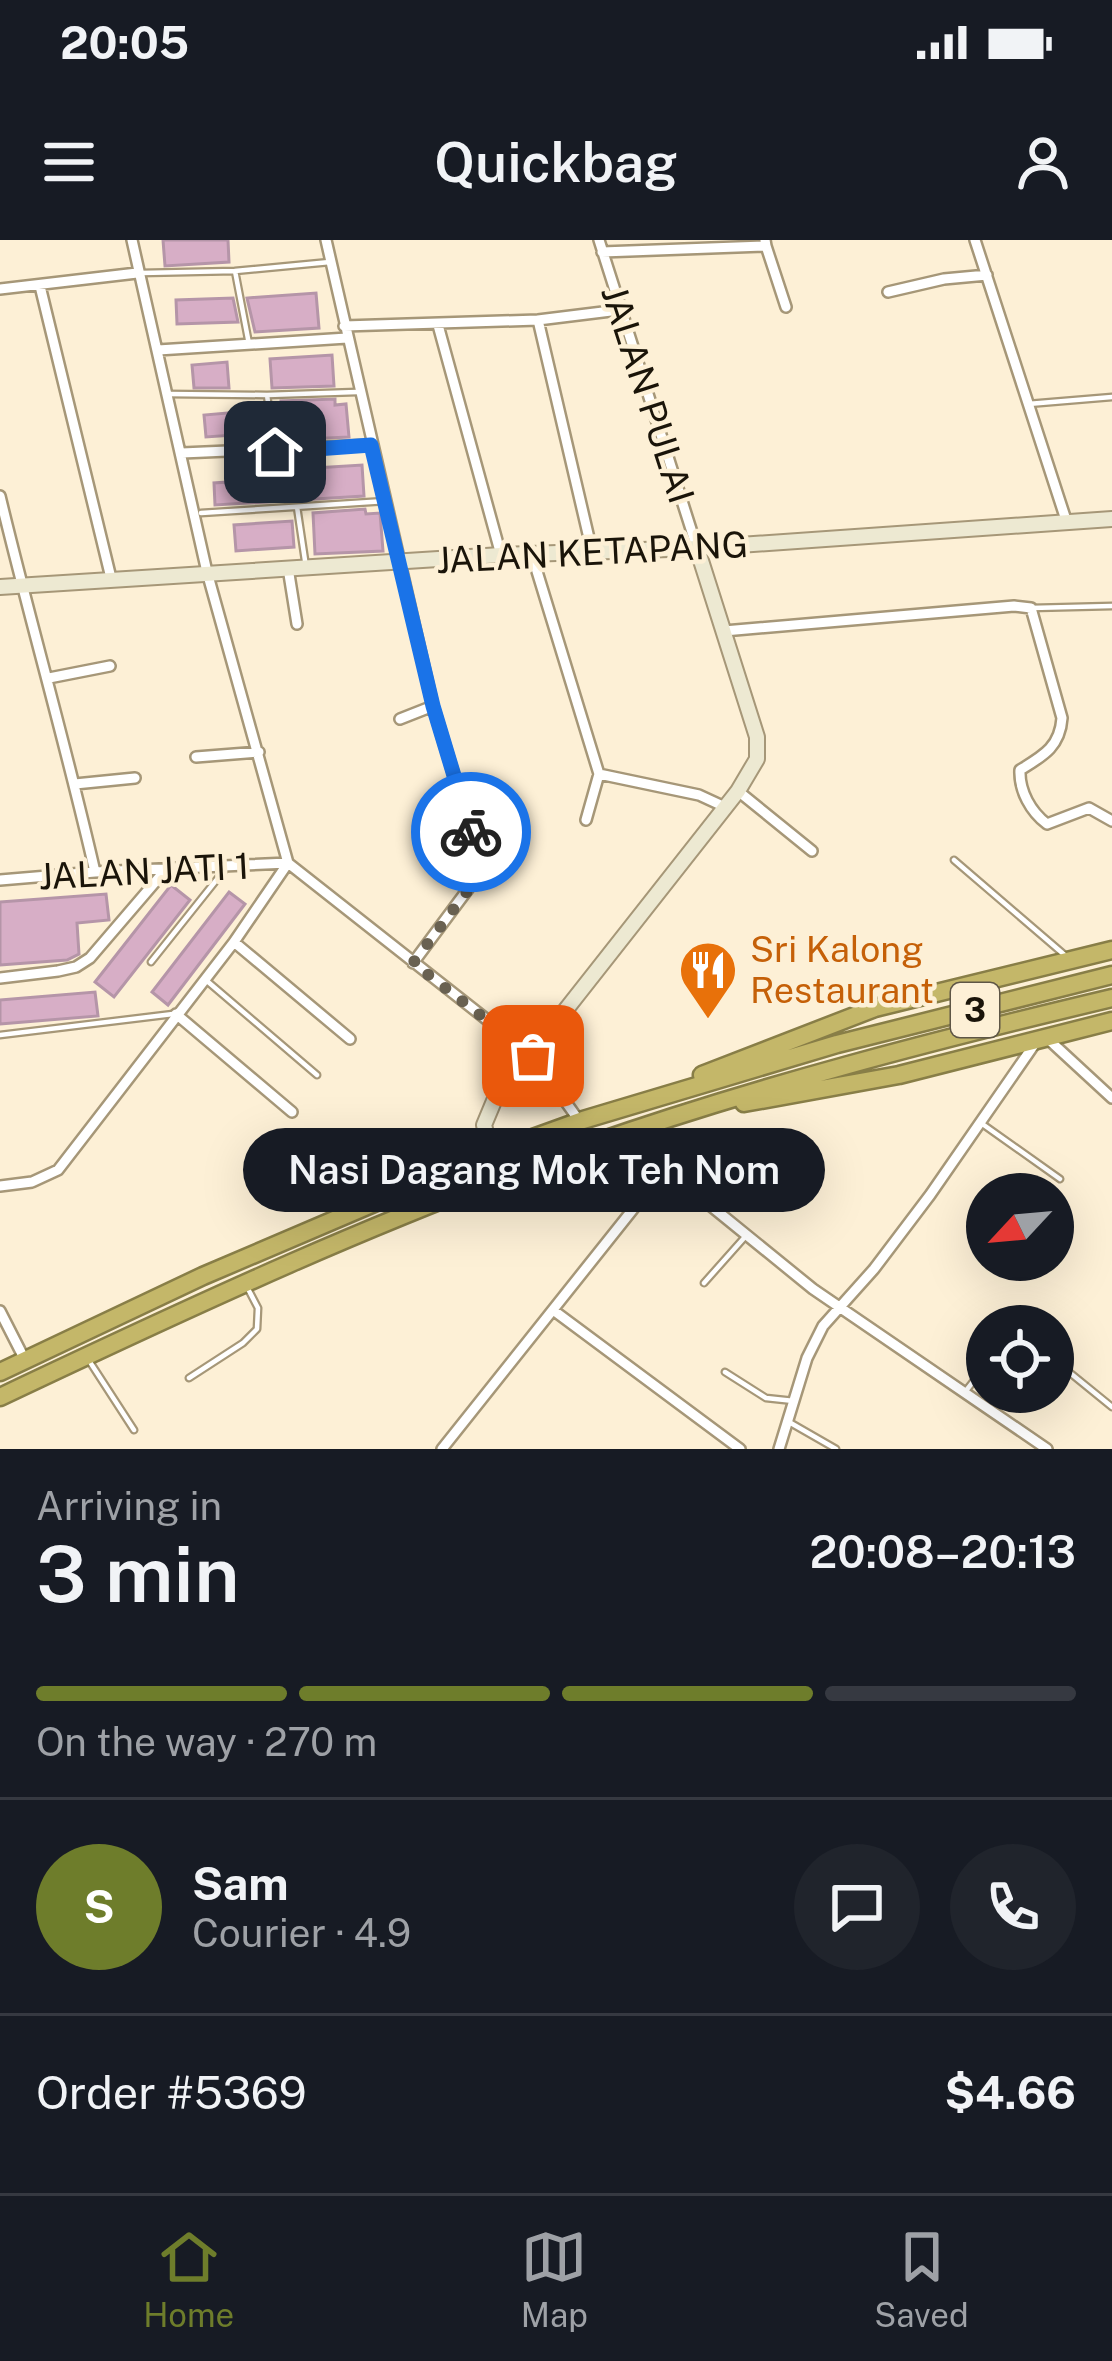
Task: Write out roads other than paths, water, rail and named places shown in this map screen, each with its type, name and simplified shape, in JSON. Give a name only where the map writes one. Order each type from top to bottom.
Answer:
[{"type":"highway","points":[[0,1372],[202,1276],[491,1154],[875,1008],[1112,950]]},
{"type":"highway","name":"3","points":[[581,1121],[837,1045],[1112,975]]},
{"type":"highway","name":"3","points":[[685,1113],[799,1076],[1112,998]]},
{"type":"highway","points":[[0,1397],[374,1227],[637,1129],[685,1113],[899,1076],[1112,1021]]},
{"type":"street","points":[[132,240],[207,572],[288,863],[533,1056],[581,1121]]},
{"type":"street","points":[[326,240],[433,706],[478,855],[477,878],[413,963]]},
{"type":"street","points":[[975,240],[1067,523]]},
{"type":"street","points":[[601,246],[766,243],[786,308]]},
{"type":"street","name":"JALAN PULAI","points":[[601,246],[698,548]]},
{"type":"street","points":[[0,289],[137,273]]},
{"type":"street","points":[[888,292],[987,275]]},
{"type":"street","points":[[40,286],[111,578]]},
{"type":"street","points":[[158,350],[619,310]]},
{"type":"street","points":[[538,320],[592,551]]},
{"type":"street","points":[[438,325],[501,555]]},
{"type":"street","points":[[182,454],[371,445]]},
{"type":"street","points":[[0,496],[95,872]]},
{"type":"street","name":"JALAN KETAPANG","points":[[0,587],[501,555],[698,548],[1112,519]]},
{"type":"street","points":[[491,1154],[484,1125],[494,1101],[738,791],[757,759],[757,737],[698,548]]},
{"type":"street","points":[[532,555],[599,774],[586,820]]},
{"type":"street","points":[[288,568],[297,624]]},
{"type":"street","points":[[724,631],[1031,608],[1062,718],[1061,734],[1053,749],[1020,770],[1019,784],[1036,815],[1048,824],[1089,808],[1112,821]]},
{"type":"street","points":[[49,678],[110,666]]},
{"type":"street","points":[[400,719],[433,706]]},
{"type":"street","points":[[196,757],[259,752]]},
{"type":"street","points":[[599,774],[699,796],[725,807]]},
{"type":"street","points":[[75,784],[135,778]]},
{"type":"street","points":[[738,791],[812,851]]},
{"type":"street","points":[[0,1186],[32,1182],[58,1170],[234,942],[288,863]]},
{"type":"street","name":"JALAN JATI 1","points":[[0,878],[288,863]]},
{"type":"street","points":[[0,978],[76,967],[90,958],[168,867]]},
{"type":"street","points":[[234,942],[350,1039]]},
{"type":"street","points":[[176,1014],[292,1112]]},
{"type":"street","points":[[779,1449],[823,1326],[930,1196],[1042,1040],[1112,1098]]},
{"type":"street","points":[[637,1129],[664,1169],[746,1235],[840,1307],[1047,1449]]},
{"type":"street","points":[[442,1449],[664,1169]]},
{"type":"street","points":[[553,1310],[740,1449]]},
{"type":"street","points":[[0,1311],[25,1360]]},
{"type":"lane","points":[[137,273],[331,262]]},
{"type":"lane","points":[[235,271],[250,344]]},
{"type":"lane","points":[[168,394],[359,392]]},
{"type":"lane","points":[[267,395],[275,452]]},
{"type":"lane","points":[[1028,404],[1112,397]]},
{"type":"lane","points":[[200,513],[386,501]]},
{"type":"lane","points":[[297,507],[306,566]]},
{"type":"lane","points":[[1031,608],[1112,606]]},
{"type":"lane","points":[[954,860],[1071,961]]},
{"type":"lane","points":[[151,962],[228,865]]},
{"type":"lane","points":[[205,979],[317,1075]]},
{"type":"lane","points":[[0,1035],[176,1014]]},
{"type":"lane","points":[[981,1122],[1052,1173]]},
{"type":"lane","points":[[704,1283],[746,1235]]},
{"type":"lane","points":[[189,1378],[257,1329],[258,1308],[245,1282]]},
{"type":"lane","points":[[86,1357],[134,1430]]},
{"type":"lane","points":[[724,1372],[766,1398],[794,1401]]},
{"type":"lane","points":[[1074,1376],[1112,1407]]},
{"type":"lane","points":[[789,1422],[836,1449]]},
{"type":"place","name":"Sri Kalong Restaurant","points":[[708,1021]]},
{"type":"place","name":"Nasi Dagang Mok Teh Nom","points":[[533,1056]]}]
